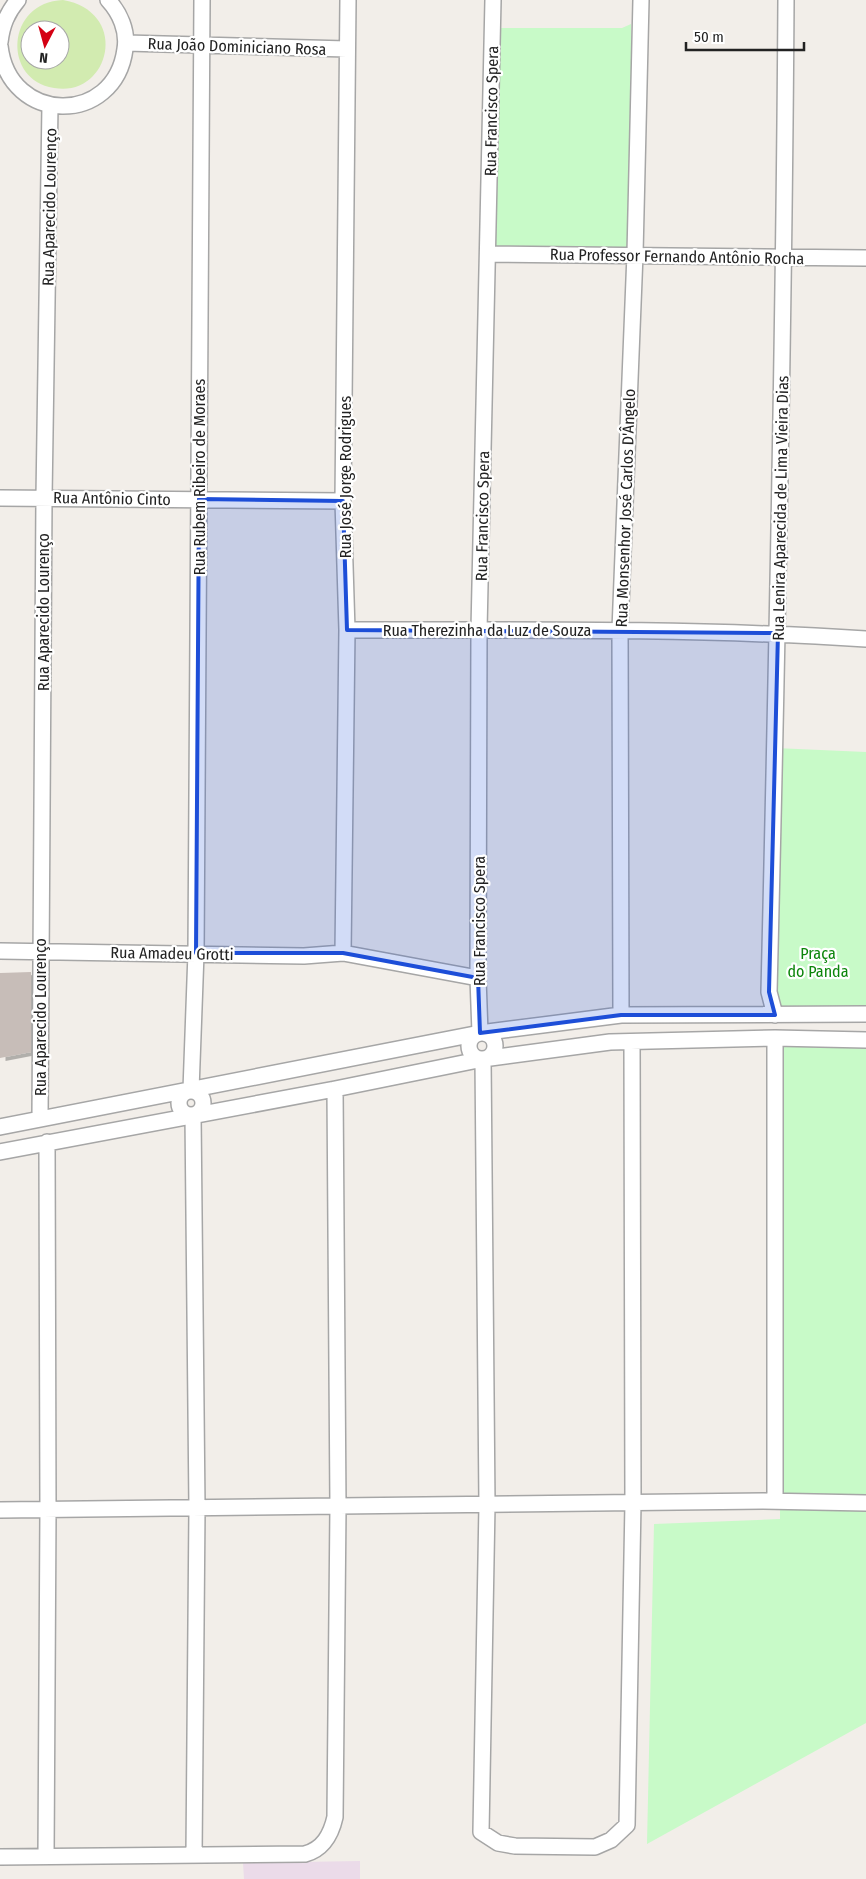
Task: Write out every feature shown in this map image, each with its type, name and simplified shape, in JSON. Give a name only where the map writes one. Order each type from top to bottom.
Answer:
[{"type":"street","name":"Rua João Dominiciano Rosa","points":[[18,0],[10,10],[2,26],[0,44],[4,68],[18,88],[28,96],[50,105],[69,106],[87,102],[103,92],[116,78],[124,62],[126,43],[124,28],[118,14],[108,0]]},
{"type":"street","name":"Rua Rubem Ribeiro de Moraes","points":[[191,1090],[196,953],[202,0]]},
{"type":"street","name":"Rua José Jorge Rodrigues","points":[[343,954],[347,630],[344,500],[348,0]]},
{"type":"street","name":"Rua Francisco Spera","points":[[480,1033],[478,978],[479,630],[493,0]]},
{"type":"street","name":"Rua Monsenhor José Carlos D'Ângelo","points":[[621,1015],[620,630],[635,254],[641,0]]},
{"type":"street","name":"Rua Lenira Aparecida de Lima Vieira Dias","points":[[774,1038],[782,1035],[786,1028],[782,1018],[775,1015],[768,992],[778,633],[786,0]]},
{"type":"street","name":"Rua João Dominiciano Rosa","points":[[126,43],[347,49]]},
{"type":"street","name":"Rua Aparecido Lourenço","points":[[40,1119],[44,498],[50,105]]},
{"type":"street","name":"Rua Professor Fernando Antônio Rocha","points":[[488,254],[635,254],[866,258]]},
{"type":"street","name":"Rua Antônio Cinto","points":[[0,498],[344,500]]},
{"type":"street","name":"Rua Therezinha da Luz de Souza","points":[[347,630],[620,630],[778,633],[866,639]]},
{"type":"street","name":"Rua Amadeu Grotti","points":[[0,951],[304,956],[343,954],[478,978]]},
{"type":"street","points":[[0,1127],[480,1033],[621,1015],[866,1014]]},
{"type":"street","points":[[480,1033],[488,1035],[494,1042],[494,1050],[488,1057],[483,1058]]},
{"type":"street","points":[[774,1038],[775,1501]]},
{"type":"street","points":[[0,1152],[335,1089],[483,1058],[610,1042],[774,1038],[866,1040]]},
{"type":"street","points":[[483,1058],[487,1504],[481,1832],[506,1845],[595,1847],[611,1840],[627,1825],[633,1503],[632,1042]]},
{"type":"street","points":[[0,1857],[305,1854],[320,1846],[332,1829],[335,1817],[338,1507],[335,1089]]},
{"type":"street","points":[[191,1090],[181,1096],[180,1106],[187,1114],[193,1115]]},
{"type":"street","points":[[193,1115],[197,1508],[194,1855]]},
{"type":"street","points":[[46,1857],[48,1510],[47,1142]]},
{"type":"street","points":[[0,1510],[775,1501],[866,1503]]},
{"type":"highlighted area","points":[[199,499],[343,501],[347,630],[778,633],[769,992],[775,1015],[621,1015],[480,1033],[478,978],[343,953],[196,953]]},
{"type":"shaded area","points":[[360,1861],[360,1879],[244,1879],[243,1863]]},
{"type":"green space","points":[[63,0],[84,8],[98,20],[105,36],[105,52],[99,68],[89,80],[73,88],[54,88],[37,82],[25,71],[70,70],[70,20],[26,20],[30,13],[44,4]]},
{"type":"green space","points":[[631,24],[635,254],[488,254],[498,28],[622,28]]},
{"type":"green space","points":[[20,32],[20,59],[19,57],[18,42]]},
{"type":"green space","name":"Praça do Panda","points":[[775,748],[866,752],[866,1014],[778,1016],[769,992]]},
{"type":"green space","points":[[781,1040],[866,1043],[866,1723],[647,1844],[654,1524],[780,1519]]},
{"type":"building","points":[[31,972],[31,1052],[0,1058],[0,973]]}]
